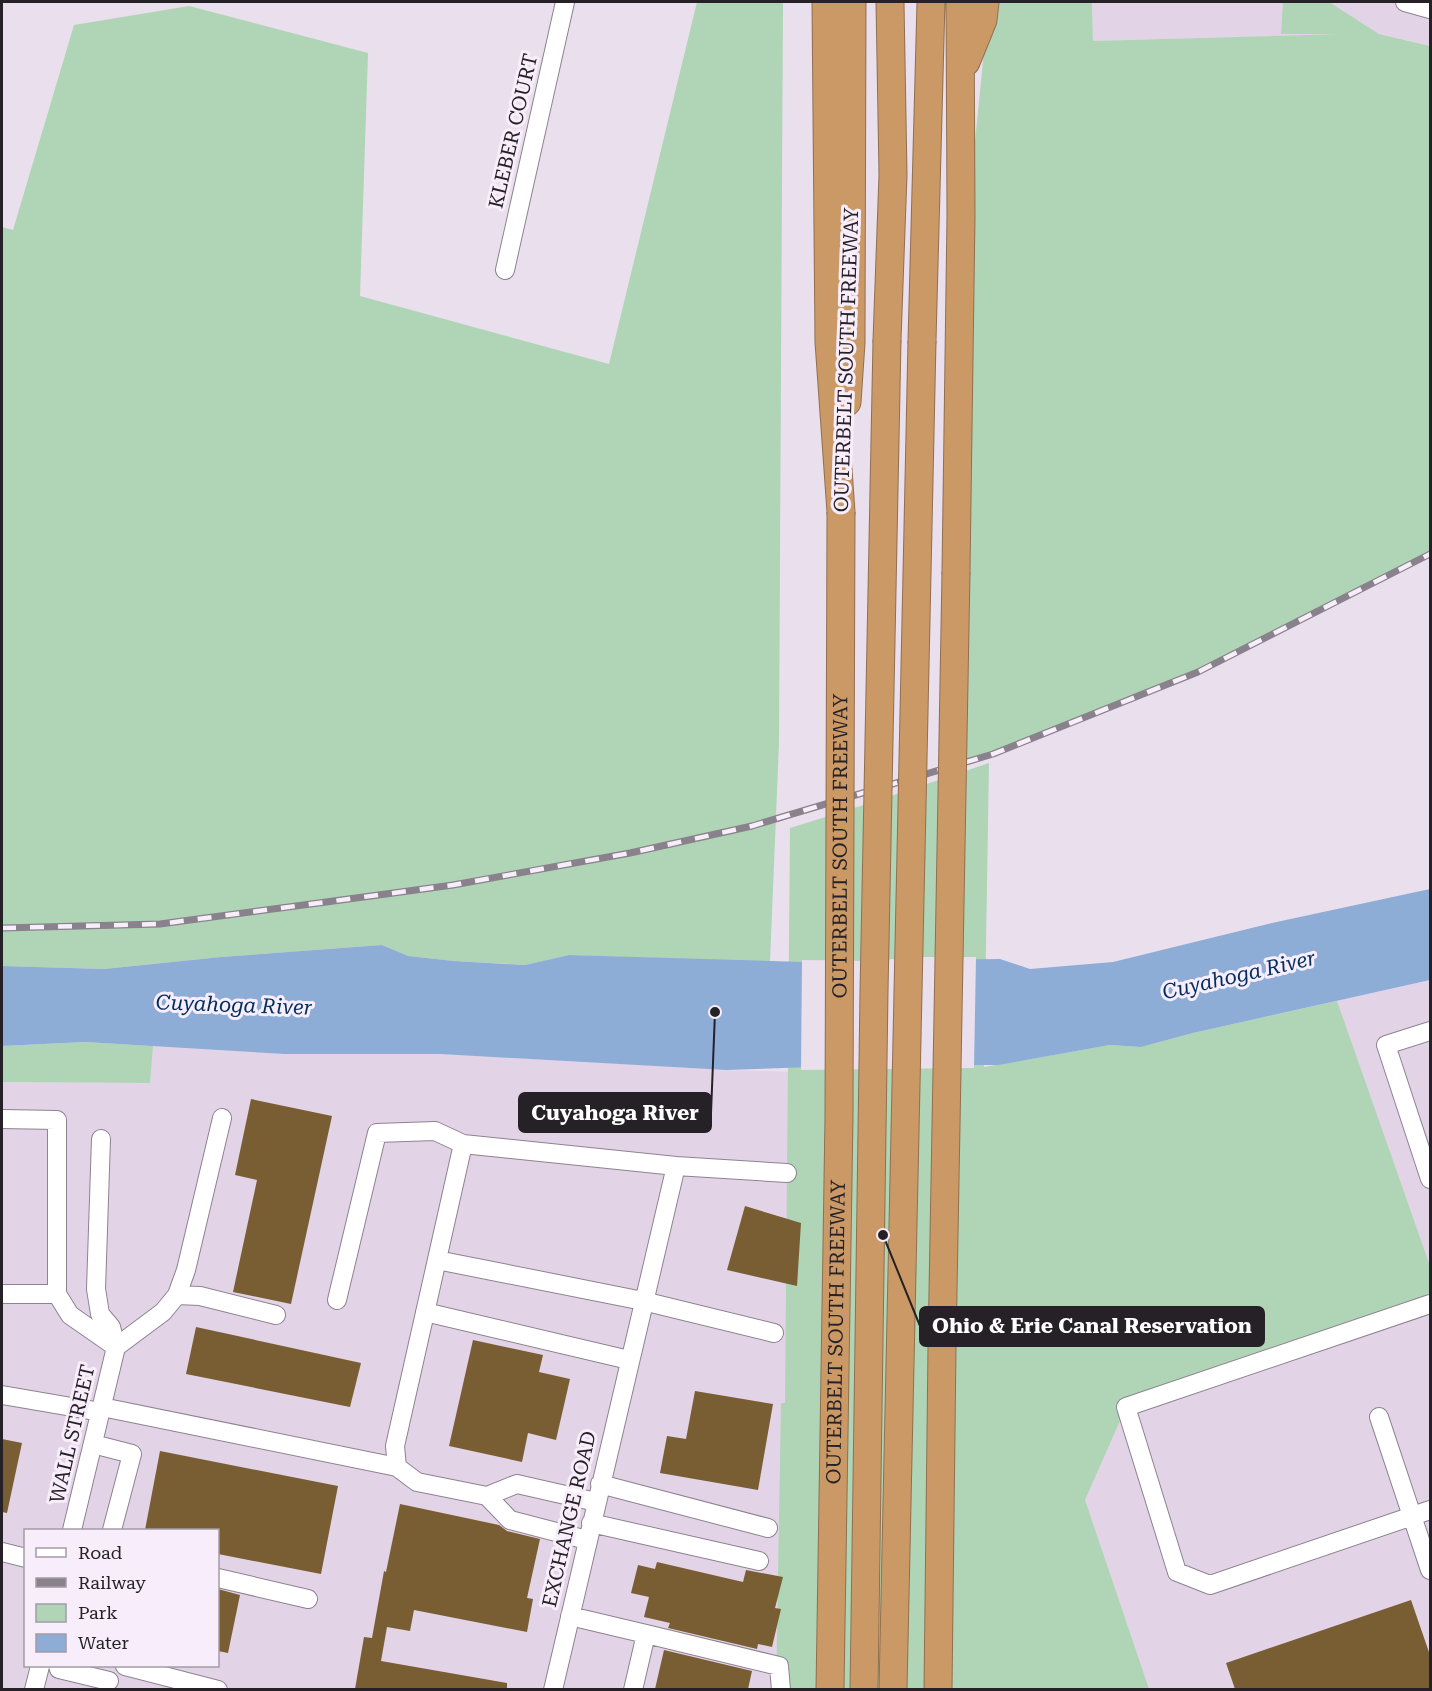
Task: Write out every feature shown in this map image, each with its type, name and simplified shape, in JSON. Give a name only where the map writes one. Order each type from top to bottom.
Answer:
[{"type":"highway","points":[[826,2],[840,342]]},
{"type":"highway","name":"OUTERBELT SOUTH FREEWAY","points":[[830,1689],[839,1106],[840,342],[852,2]]},
{"type":"highway","points":[[864,1689],[874,992],[887,340],[893,175],[890,2]]},
{"type":"highway","points":[[893,1689],[931,2]]},
{"type":"highway","points":[[938,1689],[959,343],[960,2]]},
{"type":"highway","points":[[960,77],[983,20],[986,2]]},
{"type":"street","name":"KLEBER COURT","points":[[505,270],[565,2]]},
{"type":"street","points":[[1405,2],[1431,9]]},
{"type":"street","points":[[1431,1031],[1386,1045],[1431,1179]]},
{"type":"street","points":[[116,1347],[163,1312],[177,1295],[186,1270],[222,1118]]},
{"type":"street","points":[[2,1119],[57,1120],[57,1294],[70,1315],[116,1347]]},
{"type":"street","points":[[337,1300],[377,1133],[435,1131],[463,1144],[676,1166],[787,1173]]},
{"type":"street","points":[[101,1139],[96,1289],[100,1314],[111,1327],[116,1347]]},
{"type":"street","points":[[397,1467],[395,1446],[463,1144]]},
{"type":"street","name":"EXCHANGE ROAD","points":[[553,1689],[676,1166]]},
{"type":"street","points":[[437,1260],[644,1301],[774,1333]]},
{"type":"street","points":[[2,1294],[57,1294]]},
{"type":"street","points":[[177,1295],[200,1296],[276,1315]]},
{"type":"street","points":[[1429,1310],[1126,1407],[1177,1572],[1210,1585],[1431,1510]]},
{"type":"street","points":[[425,1312],[629,1360]]},
{"type":"street","name":"WALL STREET","points":[[72,1529],[116,1347]]},
{"type":"street","points":[[2,1395],[101,1410],[397,1467],[417,1482],[487,1496],[517,1484],[598,1493],[768,1528]]},
{"type":"street","points":[[1379,1417],[1431,1570]]},
{"type":"street","points":[[93,1444],[132,1454],[112,1529]]},
{"type":"street","points":[[487,1496],[510,1520],[589,1531],[759,1561]]},
{"type":"street","points":[[2,1552],[24,1558]]},
{"type":"street","points":[[219,1578],[308,1599]]},
{"type":"street","points":[[570,1616],[779,1666],[781,1689]]},
{"type":"street","points":[[633,1689],[646,1634]]},
{"type":"street","points":[[34,1689],[40,1667]]},
{"type":"street","points":[[58,1667],[108,1685],[125,1667]]},
{"type":"street","points":[[130,1667],[218,1689]]},
{"type":"shaded area","points":[[1092,2],[1430,2],[1430,46],[1376,33],[1093,41]]},
{"type":"shaded area","points":[[1430,980],[1430,1689],[973,1690],[1193,1033]]},
{"type":"shaded area","points":[[153,1046],[284,1054],[440,1054],[726,1070],[840,1073],[827,1689],[2,1690],[2,1082],[150,1083]]},
{"type":"green space","points":[[697,2],[783,2],[779,743],[770,962],[569,955],[526,965],[407,956],[382,945],[221,957],[104,969],[2,966],[2,227],[13,230],[74,25],[189,6],[368,53],[360,296],[609,364]]},
{"type":"green space","points":[[989,2],[1092,2],[1093,41],[1338,34],[1281,34],[1283,2],[1329,2],[1379,34],[1430,46],[1430,554],[1198,672],[993,754],[948,767],[967,220]]},
{"type":"green space","points":[[989,763],[984,1067],[1110,1045],[1141,1047],[1337,1001],[1430,1266],[1430,1304],[1126,1407],[1085,1500],[1149,1689],[776,1690],[781,1403],[785,1403],[790,828]]},
{"type":"green space","points":[[85,1042],[153,1046],[150,1083],[2,1082],[2,1046]]},
{"type":"water","points":[[1430,889],[1430,980],[1193,1033],[1141,1047],[1110,1045],[998,1065],[868,1065],[726,1070],[440,1054],[284,1054],[85,1042],[2,1046],[2,966],[104,969],[221,957],[382,945],[408,956],[525,965],[569,955],[871,964],[916,960],[1000,959],[1030,969],[1113,962],[1272,923]]},
{"type":"pier","points":[[916,957],[976,957],[974,1068],[801,1070],[802,960],[871,961]]},
{"type":"building","points":[[251,1099],[332,1116],[291,1304],[233,1292],[257,1180],[235,1175]]},
{"type":"building","points":[[745,1206],[801,1223],[797,1286],[727,1270]]},
{"type":"building","points":[[196,1327],[361,1363],[350,1407],[186,1374]]},
{"type":"building","points":[[473,1340],[543,1355],[539,1372],[570,1379],[556,1440],[528,1433],[522,1462],[449,1446]]},
{"type":"building","points":[[695,1391],[773,1404],[758,1490],[660,1473],[667,1436],[686,1439]]},
{"type":"building","points":[[2,1439],[22,1443],[7,1513],[2,1512]]},
{"type":"building","points":[[160,1451],[338,1486],[321,1574],[219,1554],[219,1529],[145,1529]]},
{"type":"building","points":[[400,1504],[499,1525],[507,1531],[540,1539],[527,1598],[533,1599],[527,1632],[414,1610],[410,1631],[387,1627],[381,1661],[507,1683],[507,1689],[355,1689],[364,1637],[372,1638],[384,1571],[386,1572]]},
{"type":"building","points":[[657,1562],[743,1582],[746,1570],[783,1577],[775,1608],[781,1609],[772,1647],[758,1644],[757,1649],[668,1628],[670,1623],[644,1617],[649,1597],[631,1593],[638,1565],[655,1569]]},
{"type":"building","points":[[219,1589],[240,1595],[228,1653],[219,1651]]},
{"type":"building","points":[[1411,1600],[1431,1658],[1431,1689],[1235,1689],[1226,1663]]},
{"type":"building","points":[[664,1650],[752,1671],[748,1689],[655,1689]]},
{"type":"railway","points":[[2,928],[160,924],[453,885],[630,853],[752,826],[993,754],[1198,672],[1430,554]]},
{"type":"place","name":"Cuyahoga River","points":[[715,1012]]},
{"type":"place","name":"Ohio & Erie Canal Reservation","points":[[883,1235]]}]
